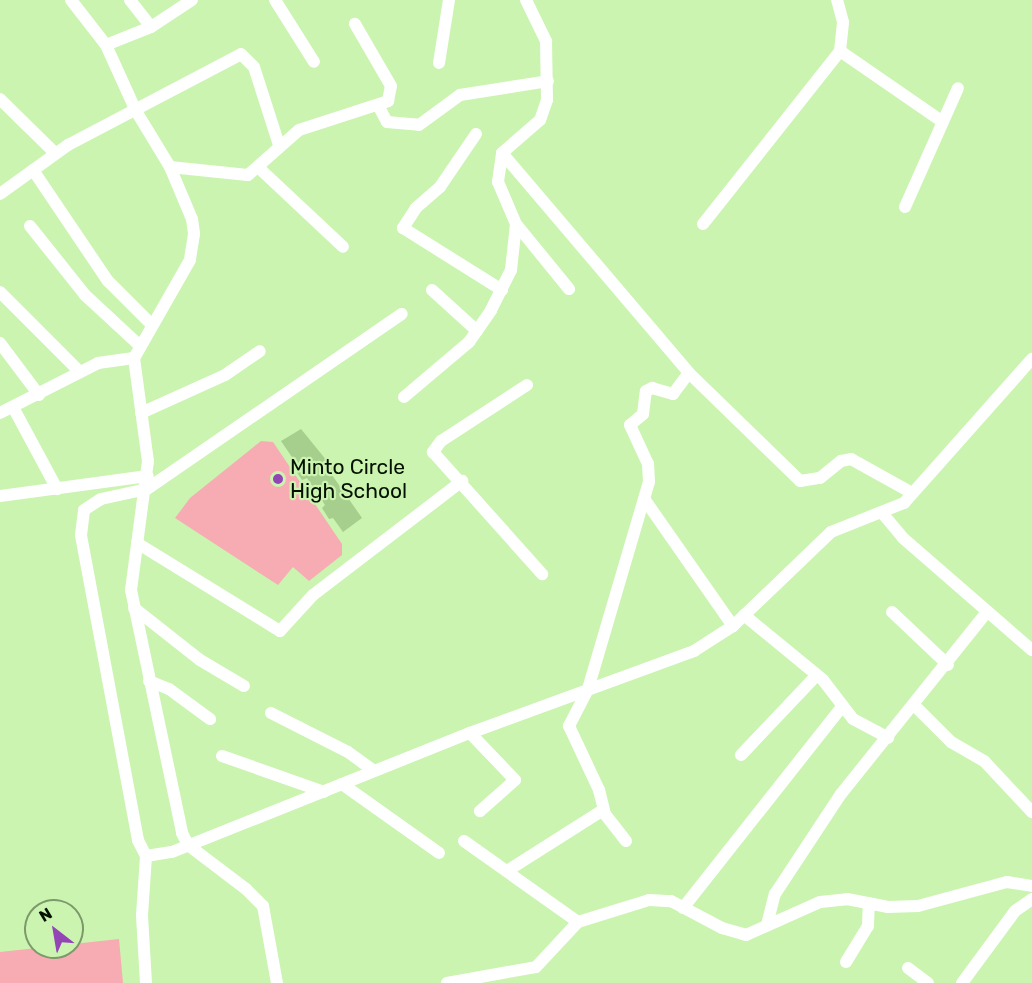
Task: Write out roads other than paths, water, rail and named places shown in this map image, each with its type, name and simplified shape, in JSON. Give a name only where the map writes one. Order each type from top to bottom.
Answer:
[{"type":"street","points":[[71,0],[106,45],[136,111],[170,167],[184,196],[194,234],[190,260],[180,281],[138,344],[134,358],[147,482],[130,580],[172,802],[188,845],[246,889],[263,906],[277,983]]},
{"type":"street","points":[[130,0],[151,27]]},
{"type":"street","points":[[106,45],[151,27],[177,4],[192,0]]},
{"type":"street","points":[[275,0],[314,62]]},
{"type":"street","points":[[439,63],[449,0]]},
{"type":"street","points":[[526,0],[546,41],[548,81],[540,120],[502,153],[498,182],[516,224],[569,289]]},
{"type":"street","points":[[703,224],[840,51],[843,22],[837,0]]},
{"type":"street","points":[[170,167],[241,177],[259,168],[279,145],[311,125],[379,107],[391,95],[391,86],[355,24]]},
{"type":"street","points":[[840,51],[943,122]]},
{"type":"street","points":[[0,194],[55,153],[136,111],[224,60],[241,54],[254,67],[279,145]]},
{"type":"street","points":[[379,107],[387,122],[419,125],[460,95],[548,81]]},
{"type":"street","points":[[905,207],[958,88]]},
{"type":"street","points":[[0,99],[55,153]]},
{"type":"street","points":[[476,134],[440,187],[416,208],[403,228],[502,290]]},
{"type":"street","points":[[502,153],[689,373],[800,481],[820,478],[841,461],[851,459],[912,493]]},
{"type":"street","points":[[259,168],[343,247]]},
{"type":"street","points":[[33,170],[108,281],[152,325]]},
{"type":"street","points":[[404,397],[459,352],[477,331],[502,290],[515,255],[516,224]]},
{"type":"street","points":[[30,226],[85,295],[138,344]]},
{"type":"street","points":[[432,290],[477,331]]},
{"type":"street","points":[[0,292],[80,372]]},
{"type":"street","points":[[146,983],[142,915],[146,856],[136,829],[81,536],[81,518],[93,502],[147,482],[402,314]]},
{"type":"street","points":[[0,343],[39,395]]},
{"type":"street","points":[[141,413],[225,375],[260,351]]},
{"type":"street","points":[[57,489],[4,412],[106,360],[134,358]]},
{"type":"street","points":[[146,856],[163,856],[470,733],[694,651],[733,626],[831,532],[883,514],[912,493],[1032,358]]},
{"type":"street","points":[[626,841],[603,810],[599,790],[570,732],[571,720],[588,689],[645,501],[650,473],[630,425],[643,414],[646,391],[652,388],[673,394],[689,373]]},
{"type":"street","points":[[526,385],[435,447],[436,458],[462,481],[542,574]]},
{"type":"street","points":[[137,543],[280,631],[308,599],[462,481]]},
{"type":"street","points":[[0,496],[147,482]]},
{"type":"street","points":[[645,501],[733,626]]},
{"type":"street","points":[[883,514],[903,538],[1032,650]]},
{"type":"street","points":[[134,608],[200,660],[243,686]]},
{"type":"street","points":[[892,612],[948,665]]},
{"type":"street","points":[[767,925],[775,894],[841,794],[948,665],[987,612]]},
{"type":"street","points":[[744,615],[817,675],[842,708],[861,724],[888,738]]},
{"type":"street","points":[[741,755],[817,675]]},
{"type":"street","points":[[149,681],[168,689],[210,719]]},
{"type":"street","points":[[915,706],[951,742],[985,762],[1032,812]]},
{"type":"street","points":[[683,908],[842,708]]},
{"type":"street","points":[[271,713],[348,752],[374,771]]},
{"type":"street","points":[[470,733],[515,780],[480,811]]},
{"type":"street","points":[[222,756],[324,792]]},
{"type":"street","points":[[342,784],[439,854]]},
{"type":"street","points":[[507,871],[603,810]]},
{"type":"street","points":[[464,841],[578,922]]},
{"type":"street","points":[[447,983],[536,968],[578,922],[649,900],[671,902],[736,933],[746,935],[820,902],[846,899],[918,906],[1007,882],[1032,886]]},
{"type":"street","points":[[962,983],[1016,911],[1032,898]]},
{"type":"street","points":[[846,962],[868,926],[869,903]]},
{"type":"street","points":[[908,968],[928,983]]},
{"type":"place","name":"Minto Circle High School","points":[[278,479]]}]
